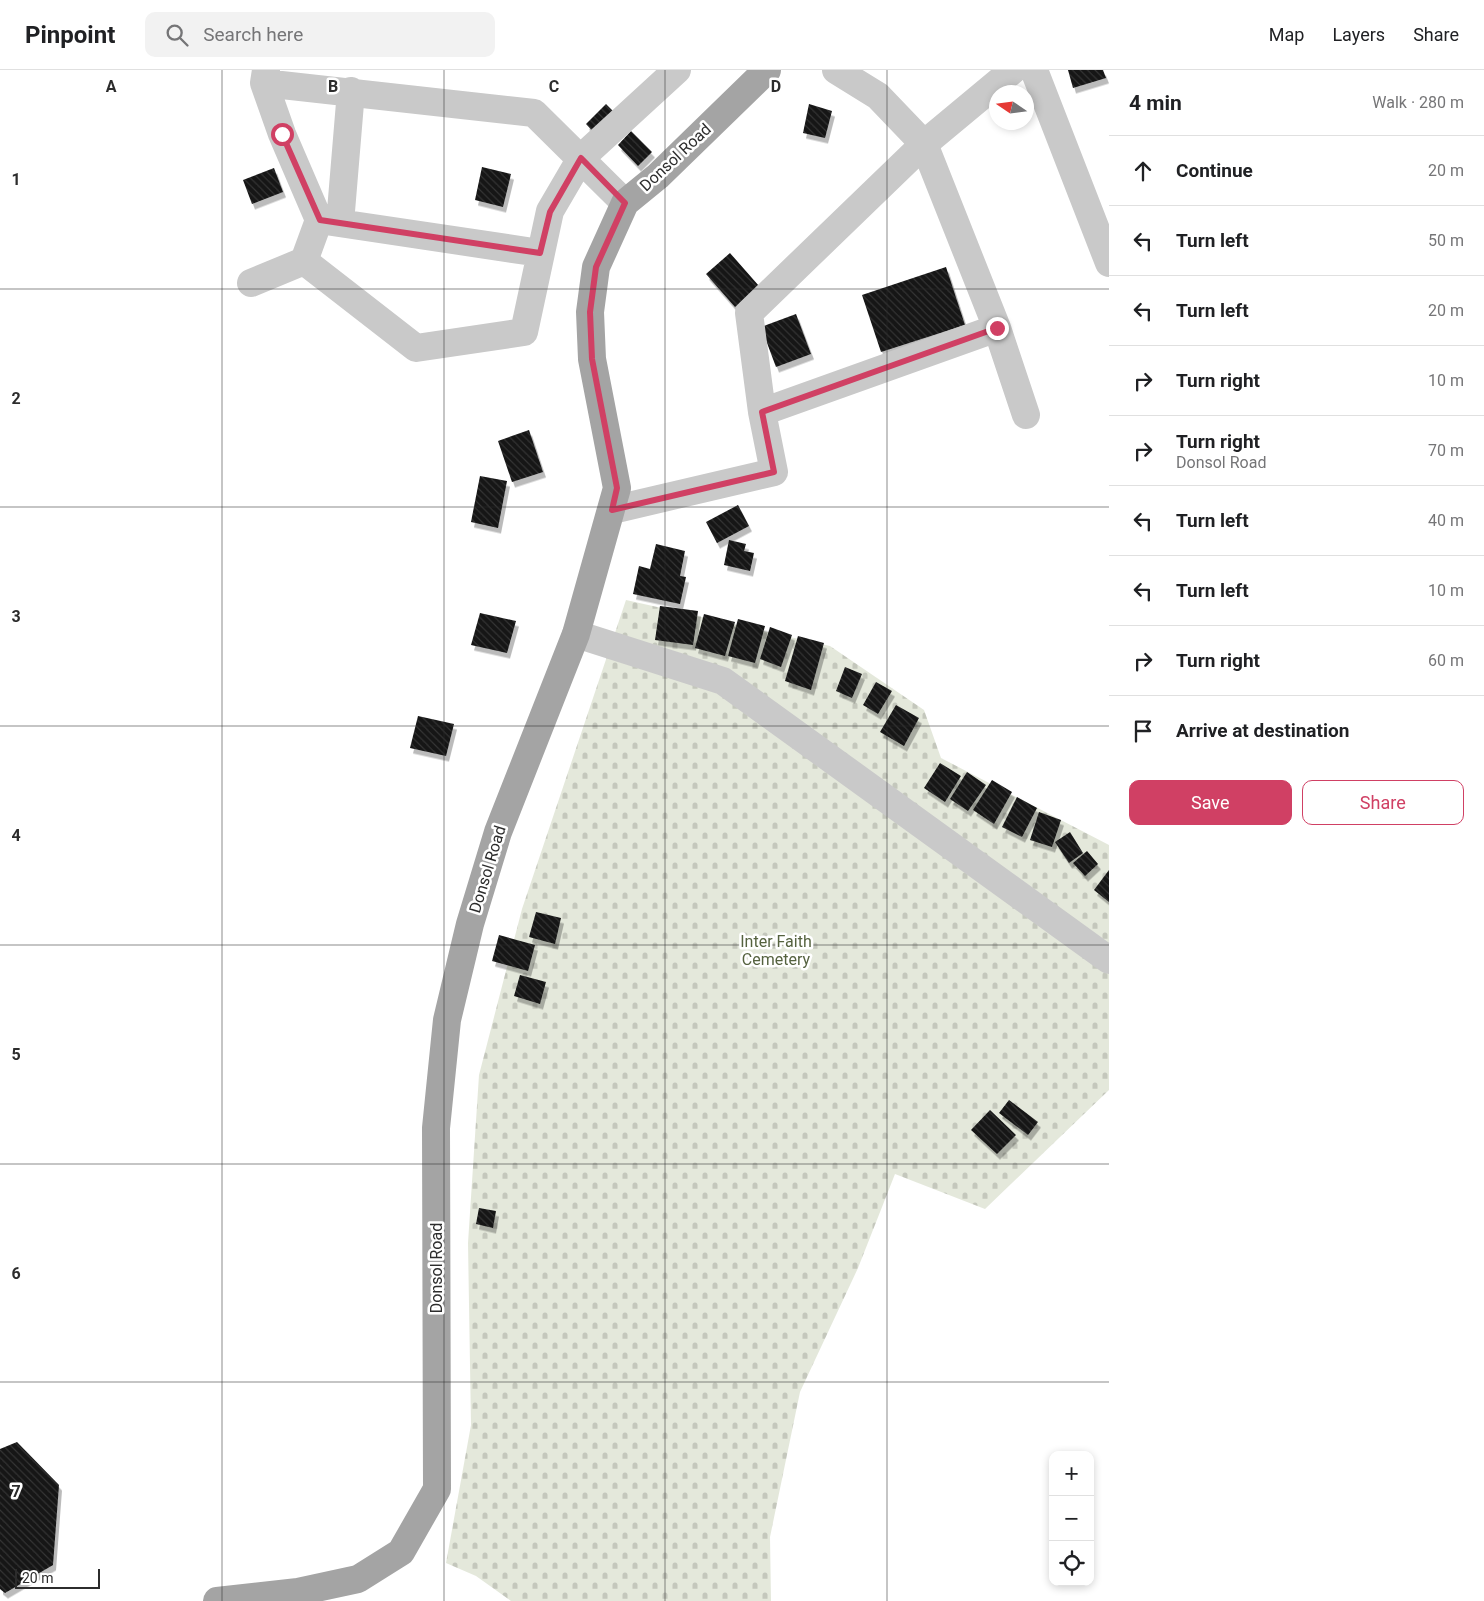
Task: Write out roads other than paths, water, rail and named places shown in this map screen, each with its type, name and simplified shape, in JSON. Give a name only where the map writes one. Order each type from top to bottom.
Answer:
[{"type":"main road","name":"Donsol Road","points":[[217,1601],[298,1592],[358,1579],[401,1552],[437,1489],[436,1128],[447,1020],[470,924],[498,832],[576,634],[617,488],[592,359],[590,312],[596,267],[625,203],[658,176],[767,70]]},
{"type":"street","points":[[304,261],[416,348],[524,332],[550,212],[581,158],[677,70]]},
{"type":"street","points":[[836,70],[878,96],[924,144],[997,328],[1026,415]]},
{"type":"street","points":[[612,510],[774,472],[762,412],[749,313],[924,144],[1013,70]]},
{"type":"street","points":[[1034,70],[1109,263]]},
{"type":"street","points":[[330,222],[282,134],[265,76],[351,91],[534,113],[625,203]]},
{"type":"street","points":[[251,283],[304,261],[330,222],[351,91]]},
{"type":"street","points":[[330,222],[540,253]]},
{"type":"street","points":[[762,412],[997,328]]},
{"type":"street","points":[[576,634],[723,681],[1109,960]]},
{"type":"park label","name":"Inter Faith Cemetery","points":[[776,950]]}]
